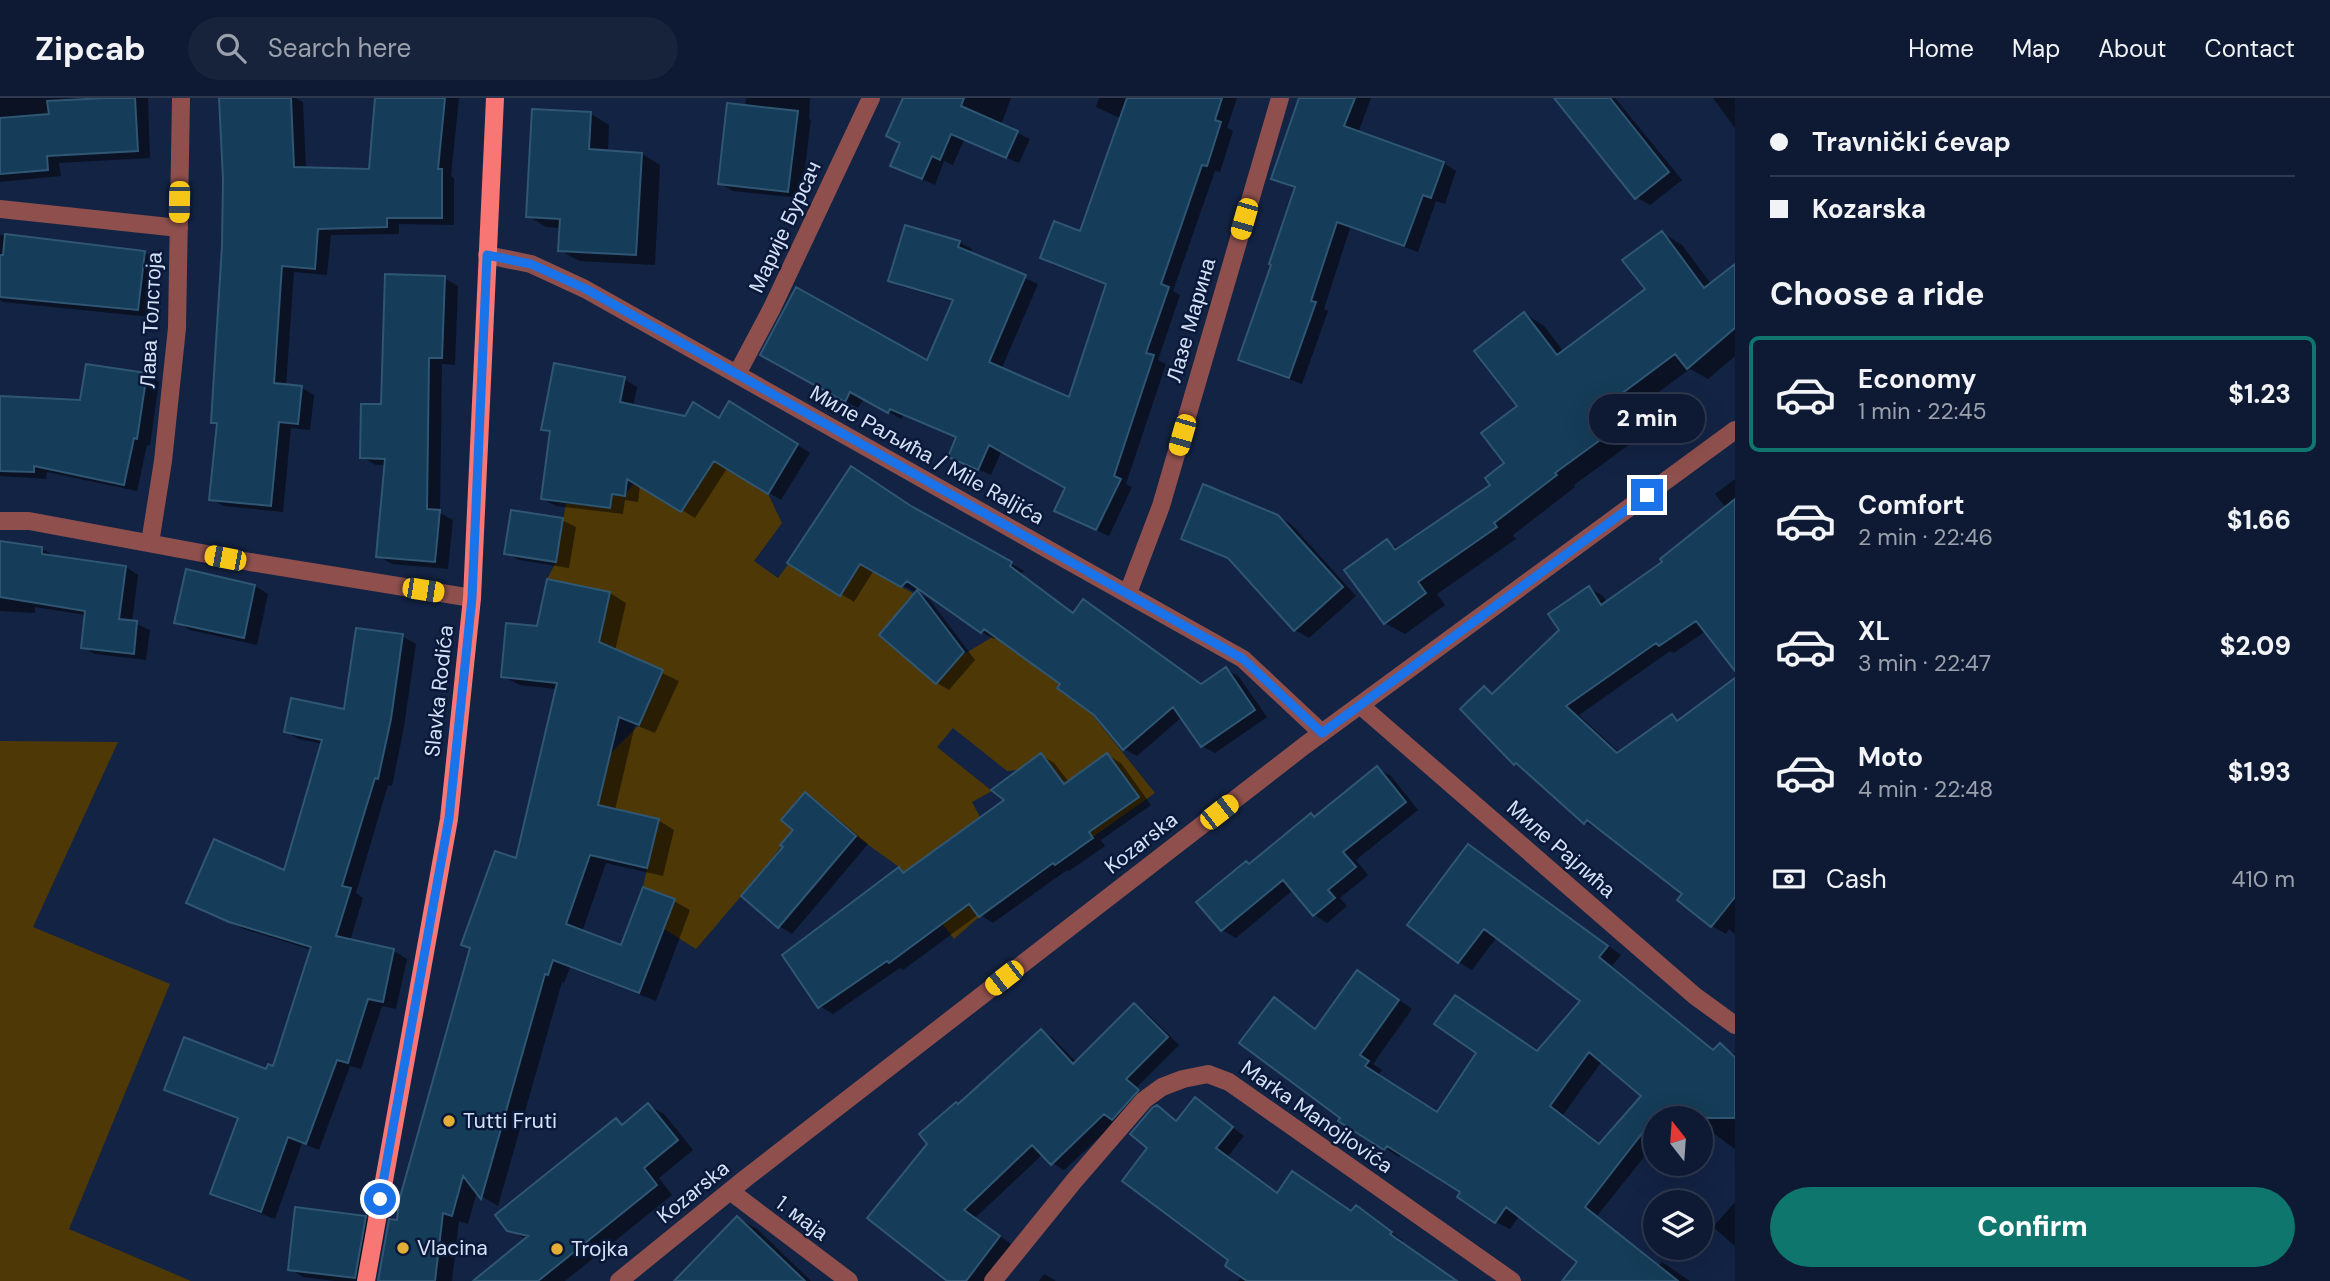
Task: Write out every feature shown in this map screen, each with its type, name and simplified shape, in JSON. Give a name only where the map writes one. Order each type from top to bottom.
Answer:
[{"type":"main road","name":"Slavka Rodića","points":[[366,1281],[449,818],[472,598],[495,98]]},
{"type":"street","name":"Лава Толстоја","points":[[150,544],[163,461],[177,328],[181,98]]},
{"type":"street","name":"Марије Бурсач","points":[[737,374],[772,308],[871,98]]},
{"type":"street","name":"Лазе Марина","points":[[1128,593],[1161,506],[1279,98]]},
{"type":"street","points":[[0,209],[179,228]]},
{"type":"street","name":"Миле Раљића / Mile Raljića","points":[[487,255],[531,264],[586,289],[1128,593],[1243,659],[1322,733]]},
{"type":"street","name":"Kozarska","points":[[620,1281],[730,1191],[1322,733],[1735,430]]},
{"type":"street","points":[[0,521],[29,521],[250,562],[472,598]]},
{"type":"street","name":"Миле Рајлића","points":[[1360,705],[1695,996],[1735,1025]]},
{"type":"street","name":"Marka Manojlovića","points":[[993,1281],[1144,1100],[1161,1087],[1208,1074],[1238,1088],[1512,1281]]},
{"type":"street","name":"1. маја","points":[[730,1191],[849,1281]]},
{"type":"shaded area","points":[[713,460],[768,494],[782,523],[754,561],[778,578],[806,540],[823,542],[804,574],[839,596],[860,564],[920,597],[909,600],[879,635],[936,684],[961,656],[994,636],[1034,665],[1070,671],[1057,688],[1090,712],[1155,793],[1093,837],[1061,794],[1063,782],[1041,753],[1018,770],[1007,771],[953,728],[937,747],[992,791],[972,802],[980,817],[933,852],[979,917],[954,939],[899,867],[856,836],[805,792],[781,819],[793,830],[765,868],[696,949],[664,929],[675,899],[643,887],[658,819],[598,805],[611,753],[639,725],[663,670],[591,638],[603,626],[610,592],[547,579],[556,562],[566,503],[609,508],[612,494],[625,495],[634,483],[681,512]]},
{"type":"shaded area","points":[[0,741],[118,742],[33,927],[170,984],[69,1229],[191,1281],[0,1281]]},
{"type":"building","points":[[135,98],[138,151],[47,156],[48,170],[0,174],[0,118],[49,114],[47,101]]},
{"type":"building","points":[[219,98],[291,98],[294,167],[369,169],[375,98],[445,98],[438,169],[442,169],[442,218],[387,218],[387,227],[318,229],[315,269],[282,266],[274,383],[302,386],[298,424],[279,422],[271,506],[209,500],[217,423],[211,423],[222,246],[223,179]]},
{"type":"building","points":[[903,98],[964,98],[961,106],[1018,131],[1006,158],[951,134],[940,160],[932,156],[922,179],[890,166],[900,143],[886,136]]},
{"type":"building","points":[[1127,98],[1222,98],[1215,120],[1221,122],[1207,166],[1202,165],[1161,284],[1169,287],[1146,353],[1154,355],[1114,476],[1121,479],[1096,530],[1054,511],[1065,488],[989,445],[978,470],[948,457],[956,437],[890,409],[888,413],[850,392],[845,402],[760,355],[796,287],[927,360],[953,300],[888,281],[905,225],[960,241],[958,247],[1026,275],[989,362],[1069,397],[1106,284],[1040,258],[1054,221],[1080,231]]},
{"type":"building","points":[[1299,98],[1355,98],[1344,126],[1444,162],[1431,198],[1423,195],[1404,246],[1337,222],[1311,301],[1316,302],[1289,378],[1238,360],[1295,187],[1271,179]]},
{"type":"building","points":[[1554,98],[1610,98],[1669,172],[1635,199]]},
{"type":"building","points":[[727,103],[798,111],[788,192],[718,184]]},
{"type":"building","points":[[532,109],[591,112],[589,149],[642,153],[636,255],[558,251],[560,219],[526,217]]},
{"type":"building","points":[[1662,231],[1704,288],[1735,264],[1735,328],[1687,369],[1675,354],[1597,412],[1611,432],[1494,523],[1497,527],[1418,582],[1426,593],[1384,624],[1344,570],[1387,539],[1395,550],[1490,485],[1485,478],[1504,463],[1481,433],[1517,406],[1474,351],[1524,312],[1557,355],[1645,289],[1622,260]]},
{"type":"building","points":[[5,234],[145,251],[138,310],[0,297],[0,255],[3,255]]},
{"type":"building","points":[[385,274],[445,276],[442,358],[429,358],[427,509],[440,510],[435,562],[376,557],[385,459],[360,458],[361,404],[381,404]]},
{"type":"building","points":[[554,363],[625,377],[620,402],[685,416],[693,402],[719,418],[729,401],[798,444],[768,494],[714,461],[681,512],[627,479],[625,496],[612,494],[610,508],[541,499],[550,431],[541,430]]},
{"type":"building","points":[[86,364],[147,373],[137,439],[134,438],[124,485],[34,466],[34,472],[0,471],[0,396],[80,400]]},
{"type":"building","points":[[851,466],[911,506],[1012,562],[1010,566],[1073,613],[1083,599],[1201,684],[1226,667],[1255,710],[1201,747],[1173,707],[1123,750],[1094,715],[1057,688],[1060,684],[984,629],[981,633],[907,581],[901,587],[860,564],[840,596],[787,563]]},
{"type":"building","points":[[1203,484],[1278,515],[1343,587],[1294,631],[1228,558],[1181,539]]},
{"type":"building","points":[[1735,499],[1735,671],[1696,621],[1659,646],[1656,643],[1566,706],[1617,753],[1672,714],[1677,721],[1735,678],[1735,897],[1711,927],[1677,900],[1682,894],[1587,820],[1584,824],[1516,763],[1514,765],[1460,709],[1484,686],[1492,694],[1559,630],[1548,614],[1589,586],[1601,605],[1662,562],[1660,559]]},
{"type":"building","points":[[511,510],[563,518],[556,562],[504,554]]},
{"type":"building","points":[[0,541],[42,547],[42,554],[126,566],[119,619],[137,621],[134,654],[81,648],[85,611],[0,597]]},
{"type":"building","points":[[186,569],[255,585],[244,638],[174,623]]},
{"type":"building","points":[[547,579],[610,592],[599,642],[663,670],[639,725],[619,717],[598,805],[659,819],[647,868],[590,855],[566,924],[621,945],[643,887],[675,899],[639,993],[553,960],[548,975],[545,974],[481,1199],[463,1176],[452,1216],[443,1213],[435,1281],[378,1281],[389,1219],[397,1220],[399,1201],[470,948],[461,945],[495,851],[516,858],[557,683],[501,677],[506,623],[537,626]]},
{"type":"building","points":[[917,590],[964,652],[936,684],[879,635]]},
{"type":"building","points":[[356,628],[403,634],[391,719],[378,779],[375,778],[342,886],[351,888],[336,936],[394,949],[383,1002],[368,999],[348,1063],[337,1060],[306,1144],[288,1137],[261,1212],[210,1194],[238,1118],[164,1090],[184,1037],[266,1069],[268,1064],[273,1066],[311,947],[229,922],[186,903],[214,839],[284,870],[322,740],[284,732],[291,698],[344,709]]},
{"type":"building","points":[[1041,753],[1064,784],[1107,753],[1139,797],[1089,832],[1093,838],[1055,865],[1053,863],[979,917],[969,904],[889,963],[887,961],[818,1008],[782,955],[899,867],[903,873],[1004,800],[991,790]]},
{"type":"building","points":[[1377,766],[1406,802],[1343,852],[1356,867],[1328,890],[1335,898],[1313,916],[1283,880],[1221,931],[1196,902],[1246,861],[1249,864],[1311,813],[1314,817]]},
{"type":"building","points":[[805,792],[856,836],[778,928],[741,896],[783,847],[780,845],[793,830],[781,820]]},
{"type":"building","points":[[1468,844],[1608,946],[1599,957],[1713,1050],[1720,1043],[1735,1057],[1735,1118],[1713,1118],[1713,1106],[1643,1106],[1643,1132],[1585,1207],[1643,1253],[1643,1260],[1652,1260],[1678,1281],[1562,1281],[1577,1262],[1506,1207],[1495,1223],[1457,1197],[1460,1192],[1387,1146],[1384,1150],[1338,1121],[1340,1118],[1239,1043],[1274,997],[1315,1029],[1357,970],[1399,1000],[1360,1055],[1369,1061],[1365,1066],[1437,1112],[1476,1053],[1434,1024],[1455,995],[1537,1051],[1580,1001],[1484,929],[1458,963],[1407,925]],"holes":[[[1589,1052],[1641,1096],[1599,1144],[1550,1106]]]},
{"type":"building","points":[[1134,1003],[1168,1037],[1126,1079],[1139,1090],[1112,1120],[1104,1114],[1051,1165],[1032,1145],[964,1210],[1000,1236],[966,1281],[947,1281],[867,1218],[927,1144],[919,1134],[956,1102],[958,1104],[1041,1029],[1073,1064]]},
{"type":"building","points":[[1195,1097],[1233,1127],[1216,1148],[1277,1193],[1292,1171],[1351,1211],[1356,1205],[1392,1232],[1390,1234],[1457,1281],[1247,1281],[1225,1266],[1228,1260],[1122,1181],[1147,1148],[1130,1134],[1152,1108],[1157,1105],[1176,1121]]},
{"type":"building","points":[[648,1103],[678,1140],[644,1168],[657,1185],[538,1281],[473,1281],[528,1236],[507,1231],[495,1215],[616,1118],[622,1125]]},
{"type":"building","points":[[295,1207],[366,1216],[355,1278],[288,1270]]},
{"type":"building","points":[[737,1216],[805,1281],[674,1281]]},
{"type":"place","name":"Tutti Fruti","points":[[449,1121]]},
{"type":"place","name":"Vlacina","points":[[403,1248]]},
{"type":"place","name":"Trojka","points":[[557,1249]]},
{"type":"route","points":[[380,1199],[449,818],[472,598],[487,255],[531,264],[586,289],[1243,659],[1322,733],[1647,495]]}]
